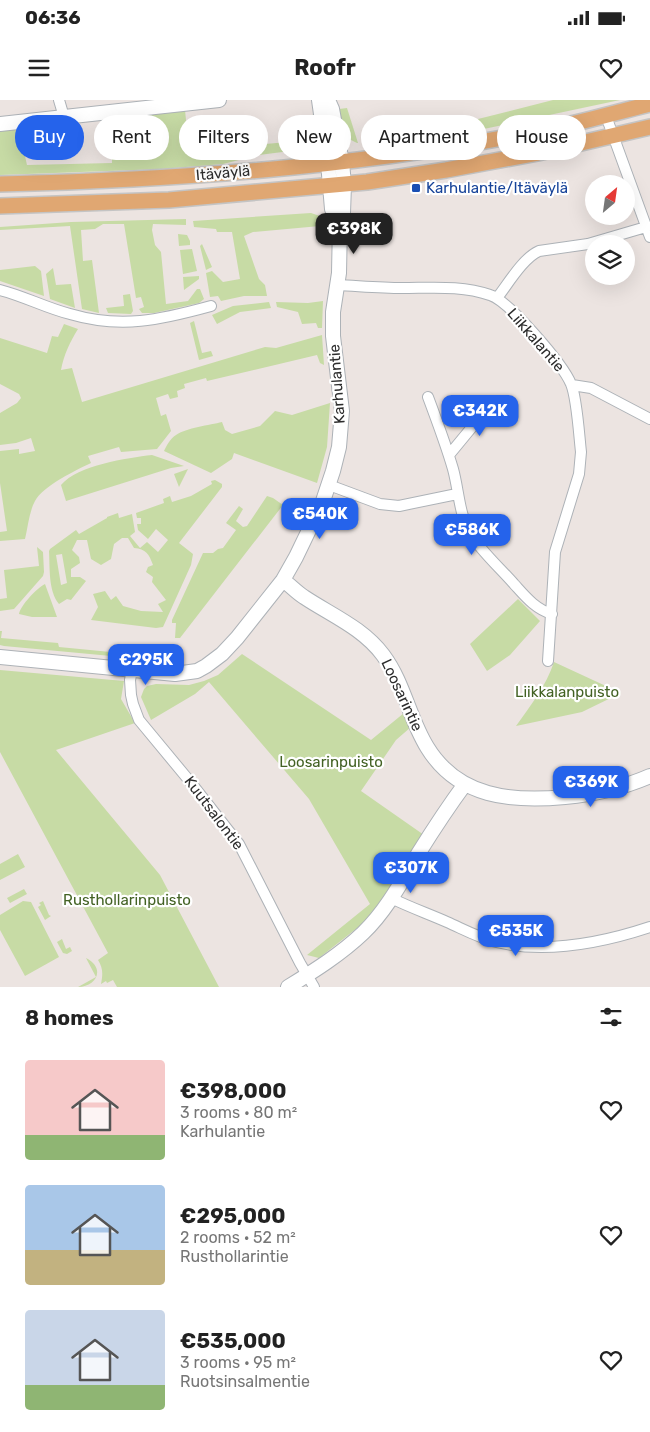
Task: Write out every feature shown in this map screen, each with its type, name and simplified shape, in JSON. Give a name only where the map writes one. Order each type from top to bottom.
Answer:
[{"type":"main road","points":[[82,115],[219,100]]},
{"type":"main road","points":[[319,100],[335,163]]},
{"type":"main road","points":[[328,100],[332,109],[335,163]]},
{"type":"main road","name":"Itäväylä","points":[[0,184],[206,176],[380,158],[531,133],[650,104]]},
{"type":"main road","points":[[0,124],[15,122]]},
{"type":"main road","name":"Itäväylä","points":[[0,206],[169,200],[337,185],[446,170],[538,153],[650,126]]},
{"type":"main road","name":"Karhulantie","points":[[0,657],[186,674],[197,671],[216,658],[237,638],[283,580],[296,557],[329,485],[339,447],[342,411],[333,336],[333,312],[338,285],[340,224],[343,213],[337,185],[335,163]]},
{"type":"main road","name":"Loosarintie","points":[[283,580],[302,596],[354,627],[383,654],[401,688],[418,731],[428,748],[452,775],[465,784]]},
{"type":"main road","points":[[288,987],[310,981],[364,932],[391,898],[437,823],[465,784],[496,795],[517,799],[545,799],[602,792],[619,788],[650,776]]},
{"type":"street","points":[[59,100],[63,115]]},
{"type":"street","points":[[606,116],[650,237]]},
{"type":"street","points":[[497,298],[523,264],[538,251],[588,244],[646,226]]},
{"type":"street","name":"Liikkalantie","points":[[338,285],[376,288],[452,288],[497,298],[516,315],[558,362],[572,385],[581,462],[555,552],[548,660]]},
{"type":"street","points":[[0,290],[68,314],[91,320],[113,322],[154,320],[211,306]]},
{"type":"street","points":[[572,385],[591,388],[650,419]]},
{"type":"street","points":[[428,397],[449,455],[457,494],[468,527],[476,542],[534,605],[552,614]]},
{"type":"street","points":[[449,455],[491,404]]},
{"type":"street","points":[[329,485],[380,504],[399,506],[457,494]]},
{"type":"street","name":"Kuutsalontie","points":[[132,670],[130,685],[132,704],[139,720],[239,844],[310,981]]},
{"type":"street","points":[[391,898],[476,935],[496,942],[516,945],[562,946],[599,941],[650,927]]},
{"type":"green space","points":[[553,100],[620,100],[550,115],[497,115],[497,126],[487,128],[487,117]]},
{"type":"green space","points":[[347,108],[349,115],[340,115],[339,109]]},
{"type":"green space","points":[[185,110],[185,115],[179,115],[179,160],[239,160],[223,164],[161,169],[0,175],[0,131],[15,129],[15,160],[26,160],[27,165],[112,163],[112,160],[169,160],[169,115],[132,115]]},
{"type":"green space","points":[[351,121],[358,143],[351,140]]},
{"type":"green space","points":[[278,143],[278,153],[268,154],[268,144]]},
{"type":"green space","points":[[311,213],[323,217],[328,226],[329,240],[323,240],[320,226],[253,232],[244,236],[259,279],[265,285],[267,296],[244,296],[221,301],[218,296],[210,297],[206,273],[212,271],[223,282],[240,279],[232,232],[217,232],[216,229],[194,227],[193,221]]},
{"type":"green space","points":[[186,219],[186,225],[153,224],[152,230],[155,245],[161,252],[166,304],[188,301],[197,289],[200,289],[204,299],[199,303],[154,313],[142,313],[139,309],[144,307],[141,297],[136,298],[124,224],[103,224],[95,229],[81,230],[83,261],[92,260],[99,313],[82,309],[70,226],[0,230],[0,227],[71,222]]},
{"type":"green space","points":[[178,234],[187,235],[190,245],[179,246]]},
{"type":"green space","points":[[202,244],[212,267],[206,270],[200,246]]},
{"type":"green space","points":[[192,249],[197,271],[183,274],[180,250]]},
{"type":"green space","points":[[35,266],[41,271],[44,296],[0,281],[0,270]]},
{"type":"green space","points":[[53,268],[56,285],[71,284],[75,308],[50,299],[46,274]]},
{"type":"green space","points":[[199,276],[199,279],[184,290],[183,277]]},
{"type":"green space","points":[[130,294],[133,311],[131,314],[108,313],[106,308],[124,306],[123,295]]},
{"type":"green space","points":[[323,301],[322,328],[318,328],[316,323],[302,324],[298,312],[277,307],[276,302],[308,303]]},
{"type":"green space","points":[[269,302],[271,308],[240,312],[217,324],[212,315],[233,306]]},
{"type":"green space","points":[[194,321],[202,353],[211,351],[213,356],[199,360],[190,323]]},
{"type":"green space","points":[[64,324],[78,329],[68,348],[61,370],[72,368],[82,402],[265,347],[276,348],[322,335],[324,365],[320,363],[317,355],[207,381],[206,378],[184,384],[185,388],[177,391],[178,397],[170,399],[168,394],[156,398],[161,416],[166,414],[171,431],[157,449],[121,452],[119,447],[88,456],[91,463],[60,479],[39,495],[31,510],[25,539],[0,541],[0,532],[7,531],[0,483],[0,451],[19,449],[19,454],[35,451],[31,438],[16,443],[0,445],[0,413],[17,403],[21,398],[19,394],[0,384],[0,338],[47,353],[52,336],[58,337]]},
{"type":"green space","points":[[330,403],[327,447],[317,483],[234,453],[232,459],[211,473],[164,451],[174,437],[192,429],[222,422],[225,430],[232,434],[260,426],[275,411],[292,415]]},
{"type":"green space","points":[[152,455],[184,466],[171,468],[66,501],[61,485],[79,472],[104,464]]},
{"type":"green space","points":[[188,469],[179,487],[174,474]]},
{"type":"green space","points":[[215,480],[222,484],[222,487],[179,543],[193,554],[191,565],[163,627],[156,628],[91,620],[98,607],[93,594],[105,591],[111,600],[116,596],[123,606],[141,611],[163,612],[158,604],[166,600],[152,582],[153,577],[146,572],[148,567],[153,565],[150,558],[144,551],[134,548],[128,538],[122,538],[114,544],[111,559],[101,565],[91,559],[87,540],[77,540],[72,550],[79,557],[80,563],[71,569],[71,577],[80,577],[86,581],[71,600],[67,599],[59,604],[55,599],[50,579],[50,549],[76,530],[79,534],[107,517],[118,513],[119,518],[132,514],[135,532],[130,536],[140,548],[147,542],[158,552],[168,540],[156,529],[148,539],[138,530],[137,524],[141,524],[141,518],[137,518],[136,513],[164,503],[163,499],[170,496],[172,502],[191,496],[212,484],[211,481]],"holes":[[[62,554],[67,583],[61,585],[56,555]]]},
{"type":"green space","points":[[267,496],[283,505],[180,638],[175,638],[176,623],[172,623],[172,620],[203,553],[213,553],[223,548],[236,530],[226,523],[239,506],[243,509],[236,521],[243,527],[247,526]]},
{"type":"green space","points":[[37,547],[43,552],[43,576],[14,609],[0,611],[0,599],[7,598],[4,570],[39,566]]},
{"type":"green space","points":[[45,584],[57,617],[32,617],[19,614],[29,598]]},
{"type":"green space","points":[[518,599],[540,621],[510,655],[487,671],[470,644]]},
{"type":"green space","points":[[0,631],[2,631],[1,638],[58,643],[59,647],[152,656],[154,660],[4,646],[0,645]]},
{"type":"green space","name":"Loosarinpuisto","points":[[242,654],[371,740],[404,713],[411,727],[396,740],[361,791],[424,835],[374,911],[361,925],[319,958],[307,955],[370,904],[309,799],[209,682],[195,694],[151,720],[141,697],[147,686],[156,684],[189,685],[204,681],[218,675]]},
{"type":"green space","name":"Liikkalanpuisto","points":[[554,662],[621,693],[582,712],[516,726],[533,703]]},
{"type":"green space","name":"Rusthollarinpuisto","points":[[0,670],[124,681],[121,699],[135,723],[56,750],[160,875],[219,987],[117,987],[113,980],[101,984],[102,971],[98,960],[108,953],[0,752]]},
{"type":"green space","points":[[18,854],[25,867],[0,880],[0,864]]},
{"type":"green space","points":[[24,889],[27,894],[10,903],[7,898]]},
{"type":"green space","points":[[23,901],[31,902],[59,957],[25,976],[0,930],[0,915]]},
{"type":"green space","points":[[43,901],[51,916],[45,920],[38,907],[41,905],[39,903]]},
{"type":"green space","points":[[62,939],[66,949],[70,947],[72,951],[67,954],[63,953],[57,942]]},
{"type":"green space","points":[[86,958],[96,967],[96,977]]},
{"type":"green space","points":[[96,977],[94,981],[78,987]]},
{"type":"place","name":"Karhulantie/Itäväylä","points":[[416,188]]}]
